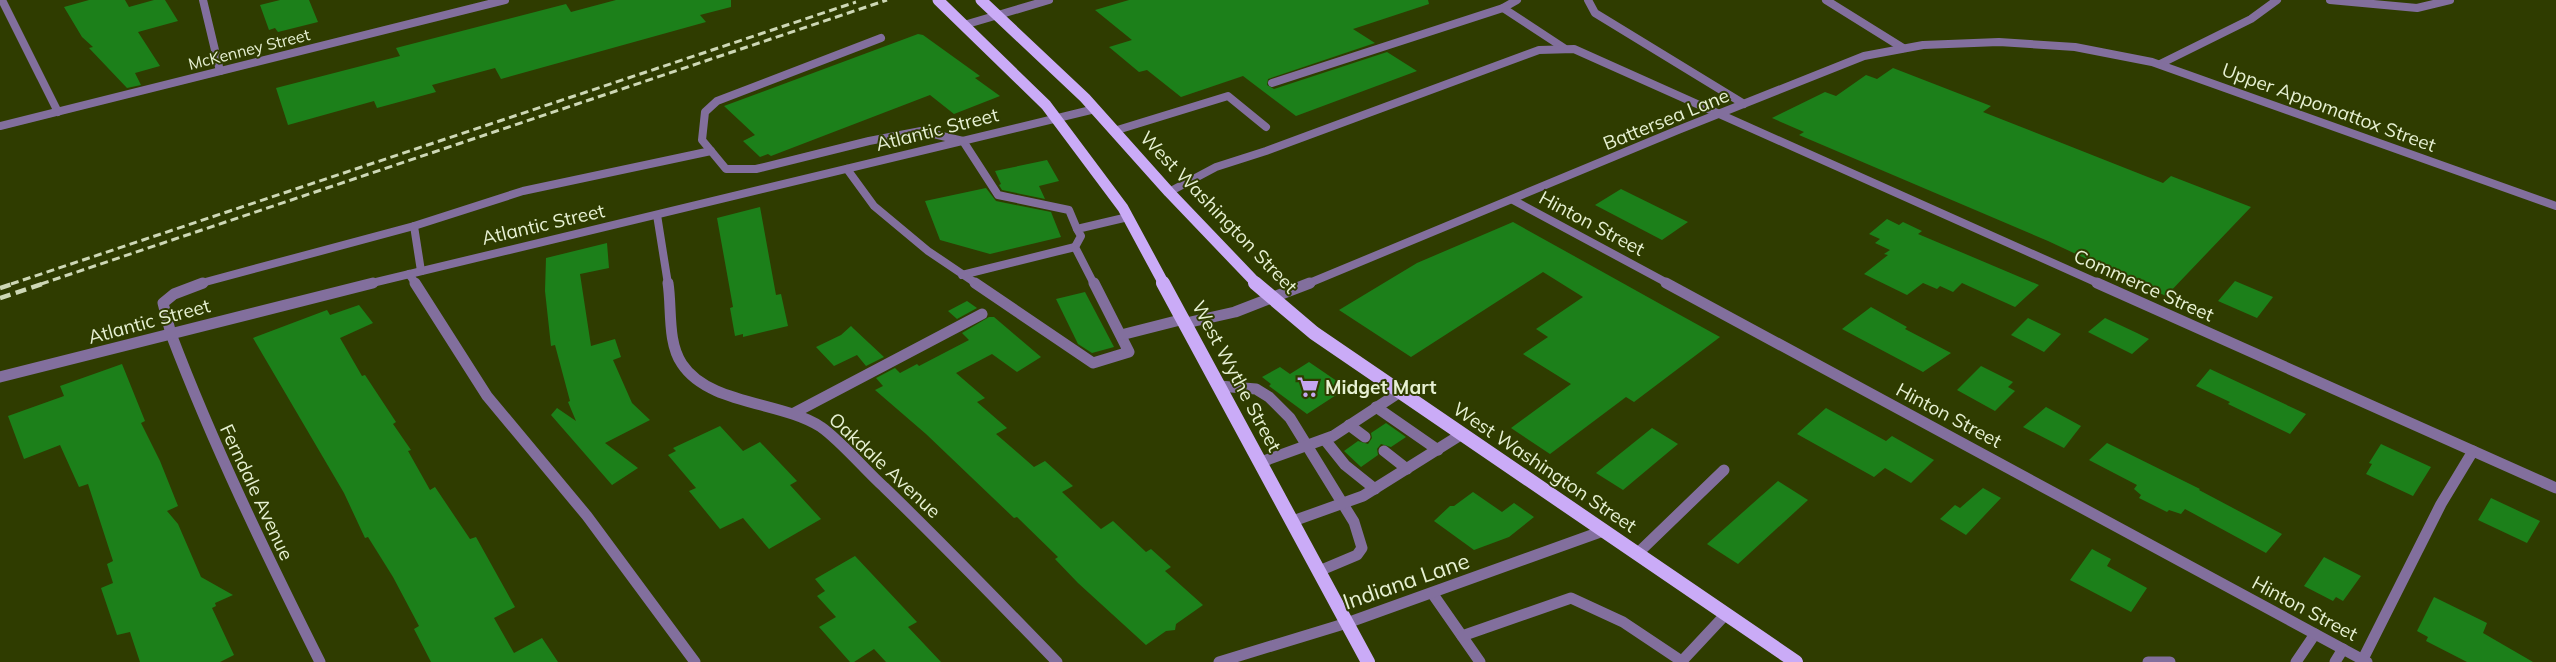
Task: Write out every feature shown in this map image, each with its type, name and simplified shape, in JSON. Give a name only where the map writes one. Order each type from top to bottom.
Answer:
[{"type":"main road","points":[[938,0],[1057,118]]},
{"type":"main road","name":"West Washington Street","points":[[982,0],[1095,109],[1169,192],[1272,299],[1314,333],[1796,662]]},
{"type":"main road","name":"West Wythe Street","points":[[1057,118],[1101,176],[1128,216],[1368,662]]},
{"type":"street","points":[[2,0],[58,112]]},
{"type":"street","points":[[203,0],[220,72]]},
{"type":"street","name":"McKenney Street","points":[[0,126],[505,0]]},
{"type":"street","points":[[964,25],[1049,0]]},
{"type":"street","points":[[1272,83],[1503,8],[1517,0]]},
{"type":"street","points":[[1588,0],[1595,12],[1744,104]]},
{"type":"street","points":[[1826,0],[1903,48]]},
{"type":"street","points":[[2160,64],[2251,20],[2277,0]]},
{"type":"street","points":[[2330,0],[2418,8],[2450,0]]},
{"type":"street","points":[[1503,8],[1564,48]]},
{"type":"street","points":[[881,38],[717,101],[705,112],[702,140],[726,168],[756,169],[876,139],[921,131],[963,141],[998,195],[1069,210],[1081,236],[1075,247],[962,275]]},
{"type":"street","name":"Battersea Lane","points":[[1121,335],[1235,312],[1272,299],[1864,56],[1903,48],[1960,42],[1999,42],[2088,49]]},
{"type":"street","points":[[1169,192],[1201,172],[1223,163],[1275,148],[1539,50],[1564,48]]},
{"type":"street","name":"Commerce Street","points":[[1564,48],[1584,52],[1717,115],[2556,488]]},
{"type":"street","name":"Upper Appomattox Street","points":[[2088,49],[2160,64],[2556,206]]},
{"type":"street","points":[[1114,130],[1228,96],[1266,127]]},
{"type":"street","name":"Atlantic Street","points":[[0,377],[421,271],[1095,109]]},
{"type":"street","points":[[421,271],[414,226],[449,212],[514,192],[597,173],[711,151]]},
{"type":"street","points":[[847,169],[874,206],[928,252],[1093,364],[1129,352],[1075,247]]},
{"type":"street","name":"Hinton Street","points":[[1513,200],[2365,661]]},
{"type":"street","name":"Oakdale Avenue","points":[[657,215],[670,296],[674,346],[682,364],[696,379],[718,391],[794,413],[822,428],[928,530],[1057,662]]},
{"type":"street","points":[[1077,229],[1128,216]]},
{"type":"street","name":"Ferndale Avenue","points":[[320,662],[263,548],[203,418],[171,334],[163,303],[174,294],[199,284],[414,226]]},
{"type":"street","points":[[409,274],[473,370],[487,396],[586,516],[695,662]]},
{"type":"street","points":[[794,413],[982,314]]},
{"type":"street","points":[[1220,386],[1256,389],[1269,397],[1290,418],[1341,504],[1354,522],[1362,548],[1358,555],[1319,571]]},
{"type":"street","points":[[1261,462],[1324,440],[1400,392]]},
{"type":"street","points":[[1376,407],[1438,450]]},
{"type":"street","points":[[1349,425],[1365,437]]},
{"type":"street","points":[[1293,521],[1341,504],[1375,489],[1462,434]]},
{"type":"street","points":[[1324,440],[1345,465],[1375,489]]},
{"type":"street","points":[[1384,451],[1407,469]]},
{"type":"street","points":[[2365,661],[2441,504],[2473,451]]},
{"type":"street","points":[[1637,554],[1724,470]]},
{"type":"street","name":"Indiana Lane","points":[[1219,662],[1347,623],[1603,531]]},
{"type":"street","points":[[1432,593],[1480,662]]},
{"type":"street","points":[[1462,636],[1571,598],[1624,622],[1682,662],[1726,614]]},
{"type":"street","points":[[2296,662],[2315,634]]},
{"type":"street","points":[[2335,662],[2343,649]]},
{"type":"street","points":[[2148,662],[2170,662]]},
{"type":"building","points":[[89,0],[125,0],[129,7],[154,0],[165,0],[178,21],[138,32],[160,66],[135,73],[141,85],[127,88],[89,48],[93,47],[82,37],[64,7]]},
{"type":"building","points":[[280,0],[309,0],[318,22],[278,32],[275,28],[269,30],[260,5]]},
{"type":"building","points":[[616,0],[731,0],[731,7],[700,15],[706,22],[501,79],[495,68],[432,85],[436,92],[377,108],[374,101],[288,125],[276,88],[400,56],[396,48],[566,4],[571,12]]},
{"type":"building","points":[[1129,0],[1428,0],[1429,4],[1353,29],[1375,43],[1268,79],[1267,85],[1274,89],[1387,52],[1417,71],[1296,116],[1243,76],[1181,97],[1147,70],[1139,72],[1109,47],[1132,40],[1095,10]]},
{"type":"building","points":[[918,34],[923,35],[980,76],[975,78],[1000,96],[954,114],[930,95],[771,156],[768,154],[760,157],[743,141],[755,135],[724,106]]},
{"type":"building","points":[[1893,68],[1991,106],[1983,112],[2163,183],[2171,176],[2251,207],[2166,296],[2048,241],[1799,135],[1804,132],[1772,118],[1825,92],[1836,96],[1866,75],[1877,79]]},
{"type":"building","points":[[1047,160],[1059,181],[1039,186],[1045,199],[1002,190],[999,185],[1001,184],[995,171]]},
{"type":"building","points":[[986,188],[996,201],[1051,212],[1061,237],[990,254],[940,240],[925,201]]},
{"type":"building","points":[[1621,189],[1688,222],[1662,240],[1595,205]]},
{"type":"building","points":[[760,207],[776,295],[781,294],[788,326],[743,337],[743,334],[735,336],[730,308],[733,307],[717,218]]},
{"type":"building","points":[[1887,219],[1899,225],[1903,222],[1922,231],[1918,234],[2039,285],[2015,307],[1962,283],[1953,292],[1940,286],[1937,289],[1923,283],[1907,295],[1864,274],[1888,255],[1884,254],[1890,250],[1875,243],[1880,239],[1869,234]]},
{"type":"building","points":[[1513,222],[1720,337],[1634,402],[1626,397],[1550,454],[1511,428],[1571,384],[1523,354],[1548,337],[1536,329],[1583,297],[1543,272],[1411,357],[1339,310],[1417,263]]},
{"type":"building","points":[[607,243],[609,268],[580,274],[591,346],[615,339],[621,357],[613,360],[632,403],[650,420],[605,443],[638,468],[612,485],[551,415],[557,408],[576,421],[568,402],[570,401],[555,345],[551,346],[545,291],[546,258]]},
{"type":"building","points":[[2235,281],[2273,297],[2257,318],[2218,301]]},
{"type":"building","points":[[1085,292],[1114,347],[1092,353],[1078,344],[1056,299]]},
{"type":"building","points":[[967,301],[977,308],[957,319],[948,311]]},
{"type":"building","points":[[359,305],[373,323],[340,338],[362,376],[365,375],[396,422],[393,424],[411,450],[408,451],[430,490],[435,487],[470,539],[476,537],[515,607],[494,618],[514,653],[542,638],[558,662],[431,662],[414,629],[419,626],[393,577],[368,537],[365,538],[344,493],[253,338],[327,310],[330,315]]},
{"type":"building","points":[[1871,307],[1907,327],[1905,329],[1951,353],[1923,372],[1842,329]]},
{"type":"building","points":[[989,317],[994,317],[1041,357],[1017,372],[992,354],[956,373],[985,398],[977,402],[1007,428],[996,434],[1034,467],[1045,461],[1073,486],[1062,492],[1101,529],[1113,521],[1146,552],[1151,549],[1171,567],[1165,571],[1203,605],[1176,624],[1175,630],[1166,631],[1146,645],[1078,583],[1055,559],[1058,557],[1017,517],[1014,518],[926,434],[875,390],[883,386],[876,378],[895,368],[900,373],[917,364],[919,366],[969,340],[962,333]]},
{"type":"building","points":[[2028,318],[2061,334],[2044,352],[2011,335]]},
{"type":"building","points":[[2105,318],[2149,339],[2132,354],[2088,332]]},
{"type":"building","points":[[851,326],[884,357],[866,366],[857,355],[834,366],[816,347],[841,335]]},
{"type":"building","name":"Midget Mart","points":[[1309,362],[1347,388],[1307,414],[1269,386],[1271,384],[1262,377],[1280,367],[1290,374]]},
{"type":"building","points":[[122,364],[145,421],[141,423],[160,461],[178,506],[167,511],[178,524],[201,577],[233,595],[215,603],[216,606],[212,608],[234,655],[220,662],[140,662],[130,632],[117,635],[101,588],[113,583],[107,564],[113,561],[88,484],[79,487],[60,445],[24,459],[8,416],[64,396],[60,386]]},
{"type":"building","points":[[1981,366],[2013,382],[2008,387],[2015,391],[1995,411],[1957,390]]},
{"type":"building","points":[[2210,369],[2306,414],[2290,434],[2196,386]]},
{"type":"building","points":[[2046,407],[2081,426],[2064,448],[2023,427]]},
{"type":"building","points":[[1826,408],[1886,441],[1892,436],[1934,460],[1911,483],[1885,468],[1874,477],[1797,434]]},
{"type":"building","name":"Midget Mart","points":[[1386,423],[1406,437],[1391,447],[1381,444],[1377,449],[1378,455],[1361,467],[1344,451],[1358,441],[1368,444],[1372,438],[1371,433]]},
{"type":"building","points":[[720,426],[743,451],[760,442],[797,481],[790,485],[821,519],[769,549],[743,518],[720,529],[689,491],[696,488],[668,455],[676,451],[673,448]]},
{"type":"building","points":[[1652,428],[1678,444],[1623,490],[1596,473]]},
{"type":"building","points":[[2107,443],[2200,489],[2282,534],[2266,553],[2185,509],[2181,514],[2169,510],[2167,512],[2139,498],[2141,495],[2134,489],[2137,485],[2089,460]]},
{"type":"building","points":[[2381,444],[2431,467],[2413,496],[2366,474],[2372,464],[2369,463]]},
{"type":"building","points":[[1778,481],[1808,500],[1738,564],[1707,544]]},
{"type":"building","points":[[1983,488],[2001,498],[1966,535],[1940,519],[1955,505],[1960,508]]},
{"type":"building","points":[[1473,492],[1502,512],[1514,503],[1534,517],[1509,537],[1474,550],[1434,521],[1450,506],[1454,506]]},
{"type":"building","points":[[2491,498],[2540,521],[2527,543],[2478,520]]},
{"type":"building","points":[[2092,549],[2111,559],[2107,566],[2147,588],[2131,612],[2070,580]]},
{"type":"building","points":[[855,556],[917,622],[908,627],[941,662],[886,662],[874,649],[854,662],[850,662],[819,627],[836,617],[817,596],[825,591],[815,579]]},
{"type":"building","points":[[2324,557],[2361,576],[2343,601],[2336,597],[2333,601],[2304,586]]},
{"type":"building","points":[[2434,597],[2487,623],[2483,633],[2533,662],[2467,662],[2426,641],[2428,637],[2417,631]]},
{"type":"railway","points":[[41,284],[887,0]]},
{"type":"railway","points":[[11,284],[856,2]]},
{"type":"railway","points":[[0,288],[15,283]]},
{"type":"railway","points":[[0,298],[45,283]]},
{"type":"place","name":"Midget Mart","points":[[1308,387]]}]
